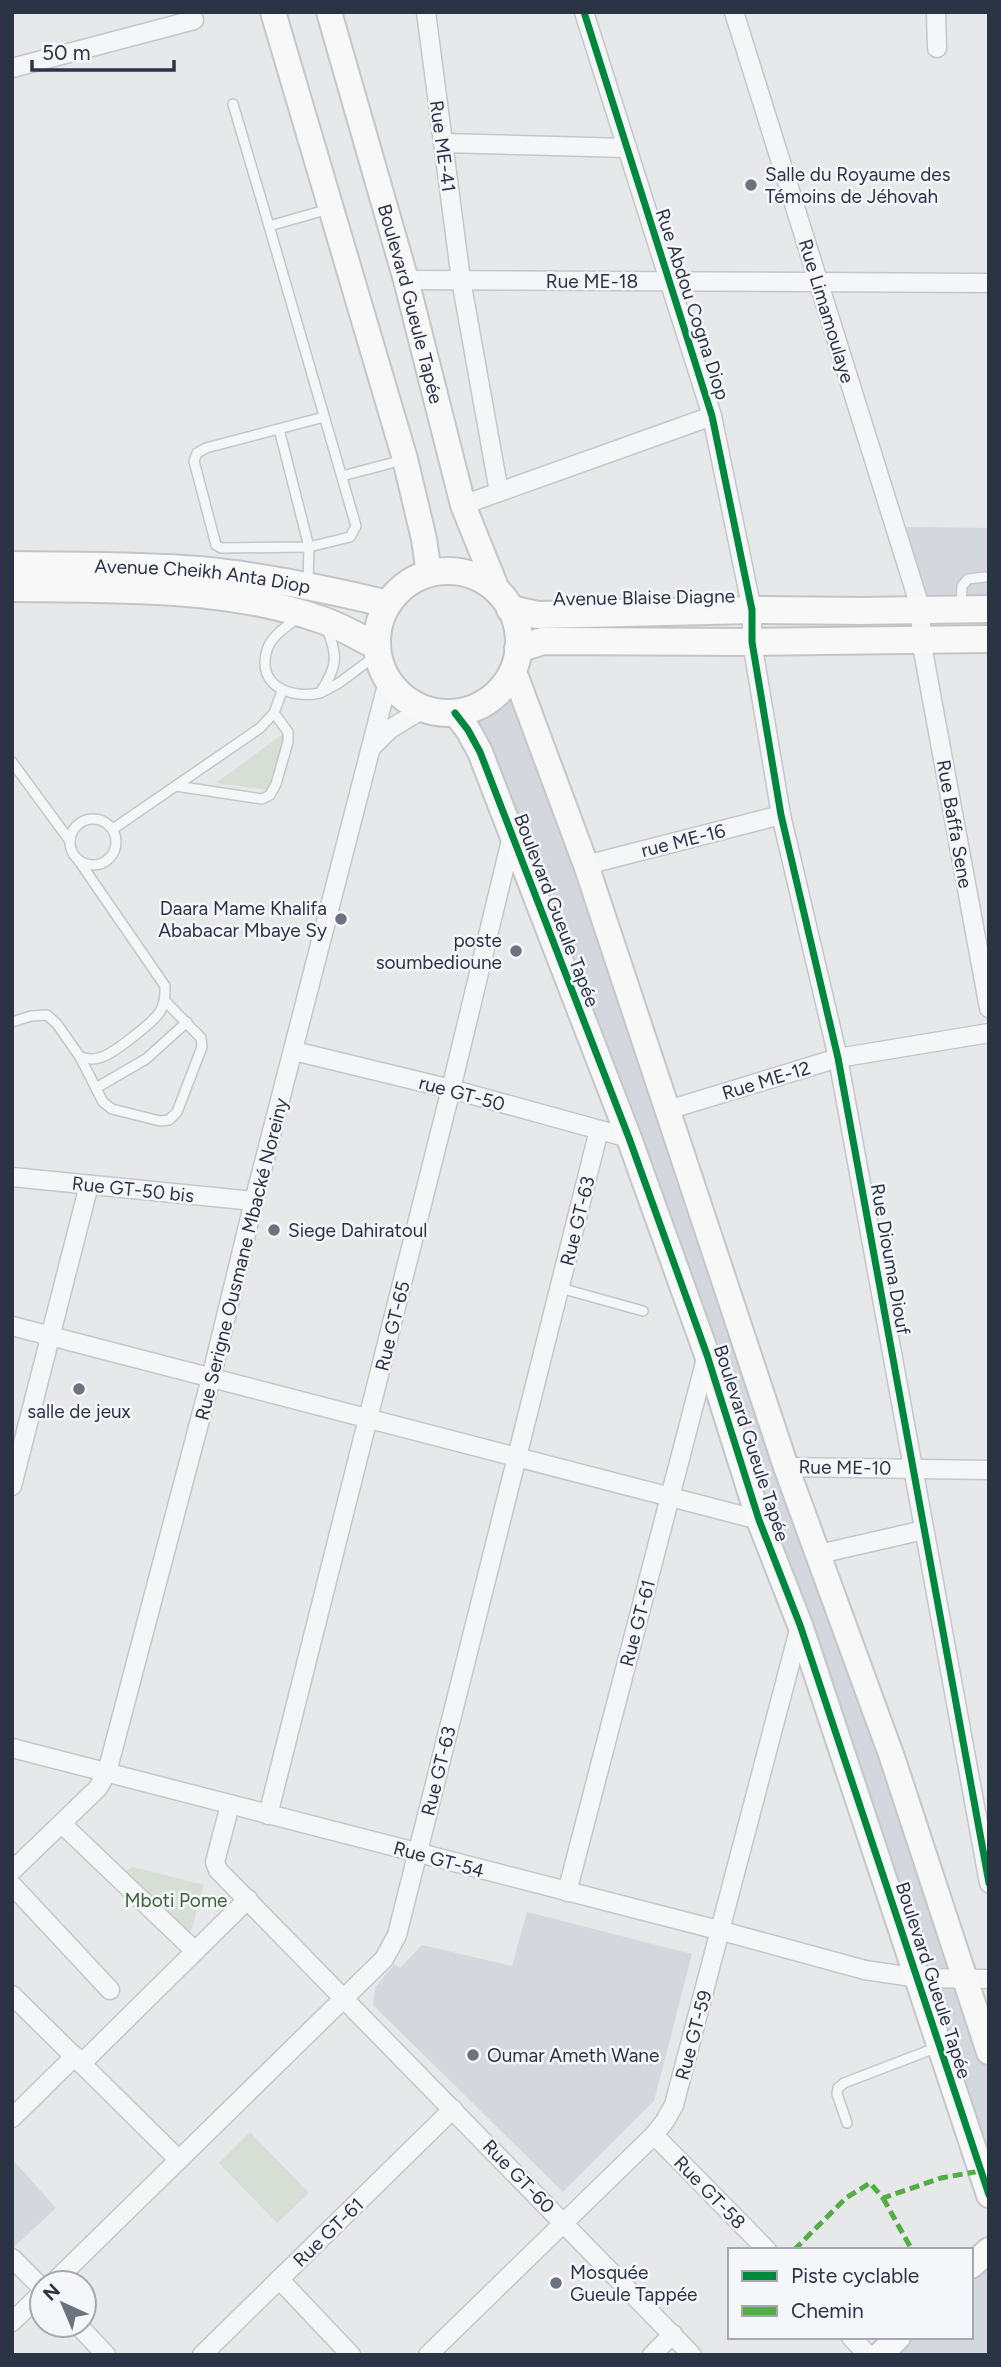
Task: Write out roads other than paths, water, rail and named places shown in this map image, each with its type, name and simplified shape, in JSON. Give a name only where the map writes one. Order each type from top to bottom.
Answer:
[{"type":"main road","name":"Avenue Cheikh Anta Diop","points":[[12,565],[137,566],[200,570],[308,584],[388,604]]},
{"type":"main road","points":[[450,572],[471,575],[504,600],[517,628],[516,659],[499,690],[490,699],[455,713],[423,709],[404,698],[388,681],[377,650],[380,624],[388,604],[406,585],[429,574],[450,572]]},
{"type":"main road","name":"Avenue Cheikh Anta Diop","points":[[12,588],[71,588],[215,597],[275,606],[313,617],[377,650]]},
{"type":"main road","name":"Avenue Blaise Diagne","points":[[504,600],[538,615],[752,610],[989,609]]},
{"type":"main road","points":[[612,614],[614,641]]},
{"type":"main road","points":[[516,659],[543,641],[989,639]]},
{"type":"street","points":[[273,12],[405,459],[422,529],[429,574]]},
{"type":"street","name":"Boulevard Gueule Tapée","points":[[329,12],[406,279],[463,505],[504,600]]},
{"type":"street","name":"Rue ME-41","points":[[426,12],[461,280],[499,492]]},
{"type":"street","name":"Rue Abdou Cogna Diop","points":[[584,12],[712,416],[752,610],[751,642]]},
{"type":"street","name":"Rue Limamoulaye","points":[[734,12],[921,610],[921,640]]},
{"type":"street","points":[[936,12],[937,48]]},
{"type":"street","points":[[12,68],[194,20]]},
{"type":"street","points":[[443,142],[627,148]]},
{"type":"street","name":"Rue ME-18","points":[[406,279],[989,283]]},
{"type":"street","points":[[463,505],[712,416]]},
{"type":"street","name":"Rue Baffa Sene","points":[[921,640],[989,1008]]},
{"type":"street","name":"Rue Diouma Diouf","points":[[751,642],[781,815],[838,1058],[989,1883]]},
{"type":"street","name":"Boulevard Gueule Tapée","points":[[516,659],[786,1467],[977,1979],[989,2052]]},
{"type":"street","points":[[373,746],[388,681]]},
{"type":"street","points":[[373,746],[390,729],[423,709]]},
{"type":"street","name":"Boulevard Gueule Tapée","points":[[455,713],[480,752],[629,1138],[706,1354],[759,1520],[800,1625],[989,2195]]},
{"type":"street","name":"Rue Serigne Ousmane Mbacké Noreiny","points":[[103,1780],[211,1378],[254,1201],[373,746]]},
{"type":"street","name":"rue ME-16","points":[[586,865],[781,815]]},
{"type":"street","name":"Rue GT-65","points":[[268,1815],[512,836]]},
{"type":"street","name":"Rue ME-12","points":[[668,1110],[838,1058],[989,1033]]},
{"type":"street","name":"rue GT-50","points":[[294,1051],[451,1089],[629,1138]]},
{"type":"street","name":"Rue GT-63","points":[[67,2269],[384,1959],[392,1948],[599,1130]]},
{"type":"street","name":"Rue GT-50 bis","points":[[12,1177],[254,1201]]},
{"type":"street","points":[[12,1486],[89,1185]]},
{"type":"street","points":[[12,1326],[759,1520]]},
{"type":"street","name":"Rue GT-61","points":[[567,1892],[706,1354]]},
{"type":"street","name":"Rue ME-10","points":[[786,1467],[989,1470]]},
{"type":"street","points":[[819,1554],[924,1530]]},
{"type":"street","name":"Rue GT-59","points":[[428,2355],[654,2134],[674,2105],[722,1931],[800,1625]]},
{"type":"street","name":"Rue GT-54","points":[[12,1748],[103,1780],[230,1805],[865,1970],[919,1978]]},
{"type":"street","points":[[12,1871],[62,1824],[103,1780]]},
{"type":"street","name":"Rue GT-60","points":[[230,1805],[215,1862],[218,1870],[692,2355]]},
{"type":"street","points":[[62,1824],[195,1951]]},
{"type":"street","points":[[12,1885],[110,1990]]},
{"type":"street","points":[[12,2118],[78,2060],[248,1899]]},
{"type":"street","points":[[919,1978],[977,1979]]},
{"type":"street","points":[[12,1994],[179,2160]]},
{"type":"street","name":"Rue GT-61","points":[[202,2355],[453,2109]]},
{"type":"street","name":"Rue GT-58","points":[[654,2134],[764,2248]]},
{"type":"street","points":[[973,2264],[989,2250]]},
{"type":"street","points":[[12,2258],[28,2276]]},
{"type":"street","points":[[279,2279],[351,2355]]},
{"type":"street","points":[[12,2322],[28,2305]]},
{"type":"street","points":[[652,2355],[673,2334]]},
{"type":"street","points":[[91,2339],[106,2355]]},
{"type":"street","points":[[853,2339],[868,2355]]},
{"type":"street","points":[[880,2355],[896,2339]]},
{"type":"lane","points":[[233,104],[356,526],[350,537],[309,547],[221,548],[216,545],[194,461],[197,453],[206,448],[324,417]]},
{"type":"lane","points":[[269,226],[330,209]]},
{"type":"lane","points":[[279,429],[309,547],[308,584]]},
{"type":"lane","points":[[342,476],[405,459]]},
{"type":"lane","points":[[961,610],[962,586],[968,579],[985,577]]},
{"type":"lane","points":[[320,693],[331,676],[336,659],[335,648],[313,617],[275,636],[267,649],[265,665],[268,673],[282,691],[306,696],[320,693],[339,683],[377,650]]},
{"type":"lane","points":[[113,829],[260,728],[274,713],[282,691]]},
{"type":"lane","points":[[176,786],[262,799],[270,795],[276,784],[288,742],[288,732],[274,713]]},
{"type":"lane","points":[[12,762],[70,841]]},
{"type":"lane","points":[[79,861],[87,865],[105,862],[112,855],[116,838],[113,829],[106,822],[96,818],[78,824],[70,841],[72,852],[165,986],[165,1001],[159,1013],[129,1040],[105,1056],[93,1059],[80,1057]]},
{"type":"lane","points":[[12,1022],[31,1016],[47,1015],[57,1024],[80,1057],[103,1102],[112,1109],[160,1121],[169,1119],[177,1112],[202,1047],[201,1038],[165,1001]]},
{"type":"lane","points":[[96,1088],[146,1059],[187,1022]]},
{"type":"lane","points":[[560,1288],[643,1311]]},
{"type":"lane","points":[[847,2123],[837,2094],[838,2088],[844,2083],[940,2047]]},
{"type":"place","name":"Salle du Royaume des Témoins de Jéhovah","points":[[751,185]]},
{"type":"place","name":"Daara Mame Khalifa Ababacar Mbaye Sy","points":[[341,919]]},
{"type":"place","name":"poste soumbedioune","points":[[516,951]]},
{"type":"place","name":"Siege Dahiratoul","points":[[274,1230]]},
{"type":"place","name":"salle de jeux","points":[[79,1389]]},
{"type":"place","name":"Oumar Ameth Wane","points":[[473,2055]]},
{"type":"place","name":"Mosquée Gueule Tappée","points":[[556,2283]]},
{"type":"park label","name":"Mboti Pome","points":[[176,1900]]}]
